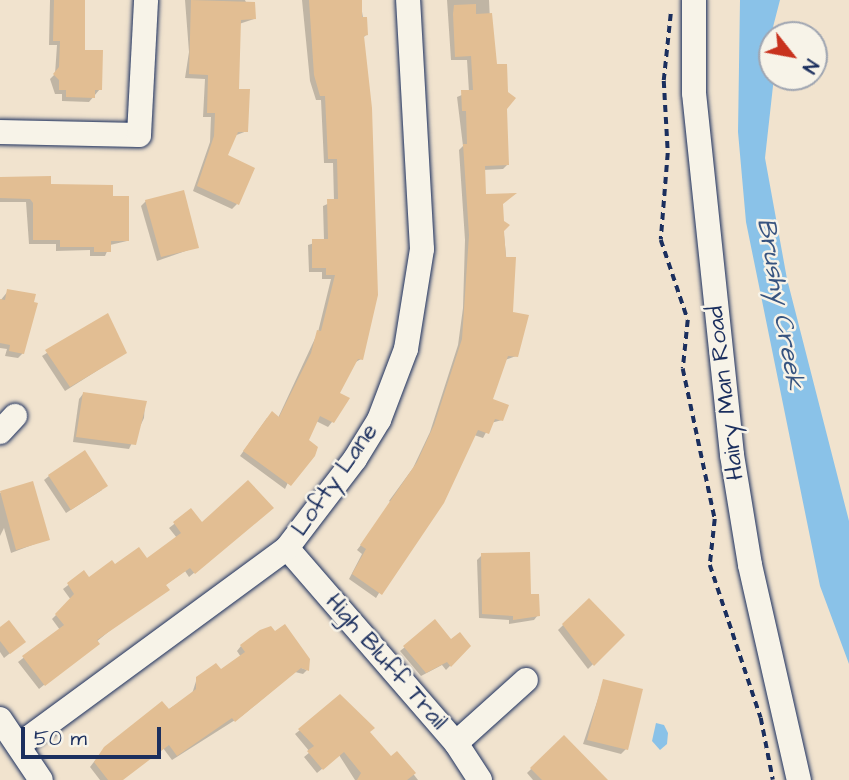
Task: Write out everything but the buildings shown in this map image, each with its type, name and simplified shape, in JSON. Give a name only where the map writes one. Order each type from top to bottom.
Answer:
[{"type":"street","points":[[0,132],[139,135],[146,0]]},
{"type":"street","name":"Lofty Lane","points":[[19,745],[287,548],[355,459],[379,420],[406,349],[422,249],[408,0]]},
{"type":"street","name":"Hairy Man Road","points":[[694,0],[694,93],[732,455],[750,565],[799,780]]},
{"type":"street","name":"High Bluff Trail","points":[[287,548],[456,743],[480,780]]},
{"type":"street","points":[[456,743],[526,680]]},
{"type":"street","points":[[0,719],[41,780]]},
{"type":"path","points":[[671,12],[664,81],[668,153],[661,240],[688,320],[683,369],[715,519],[710,565],[761,718],[773,780]]},
{"type":"water","name":"Brushy Creek","points":[[740,0],[780,0],[775,21],[758,21],[758,91],[772,91],[765,158],[787,279],[849,521],[849,664],[820,586],[746,222],[738,132]]},
{"type":"water","points":[[656,723],[664,725],[668,733],[667,744],[660,750],[652,741]]}]
